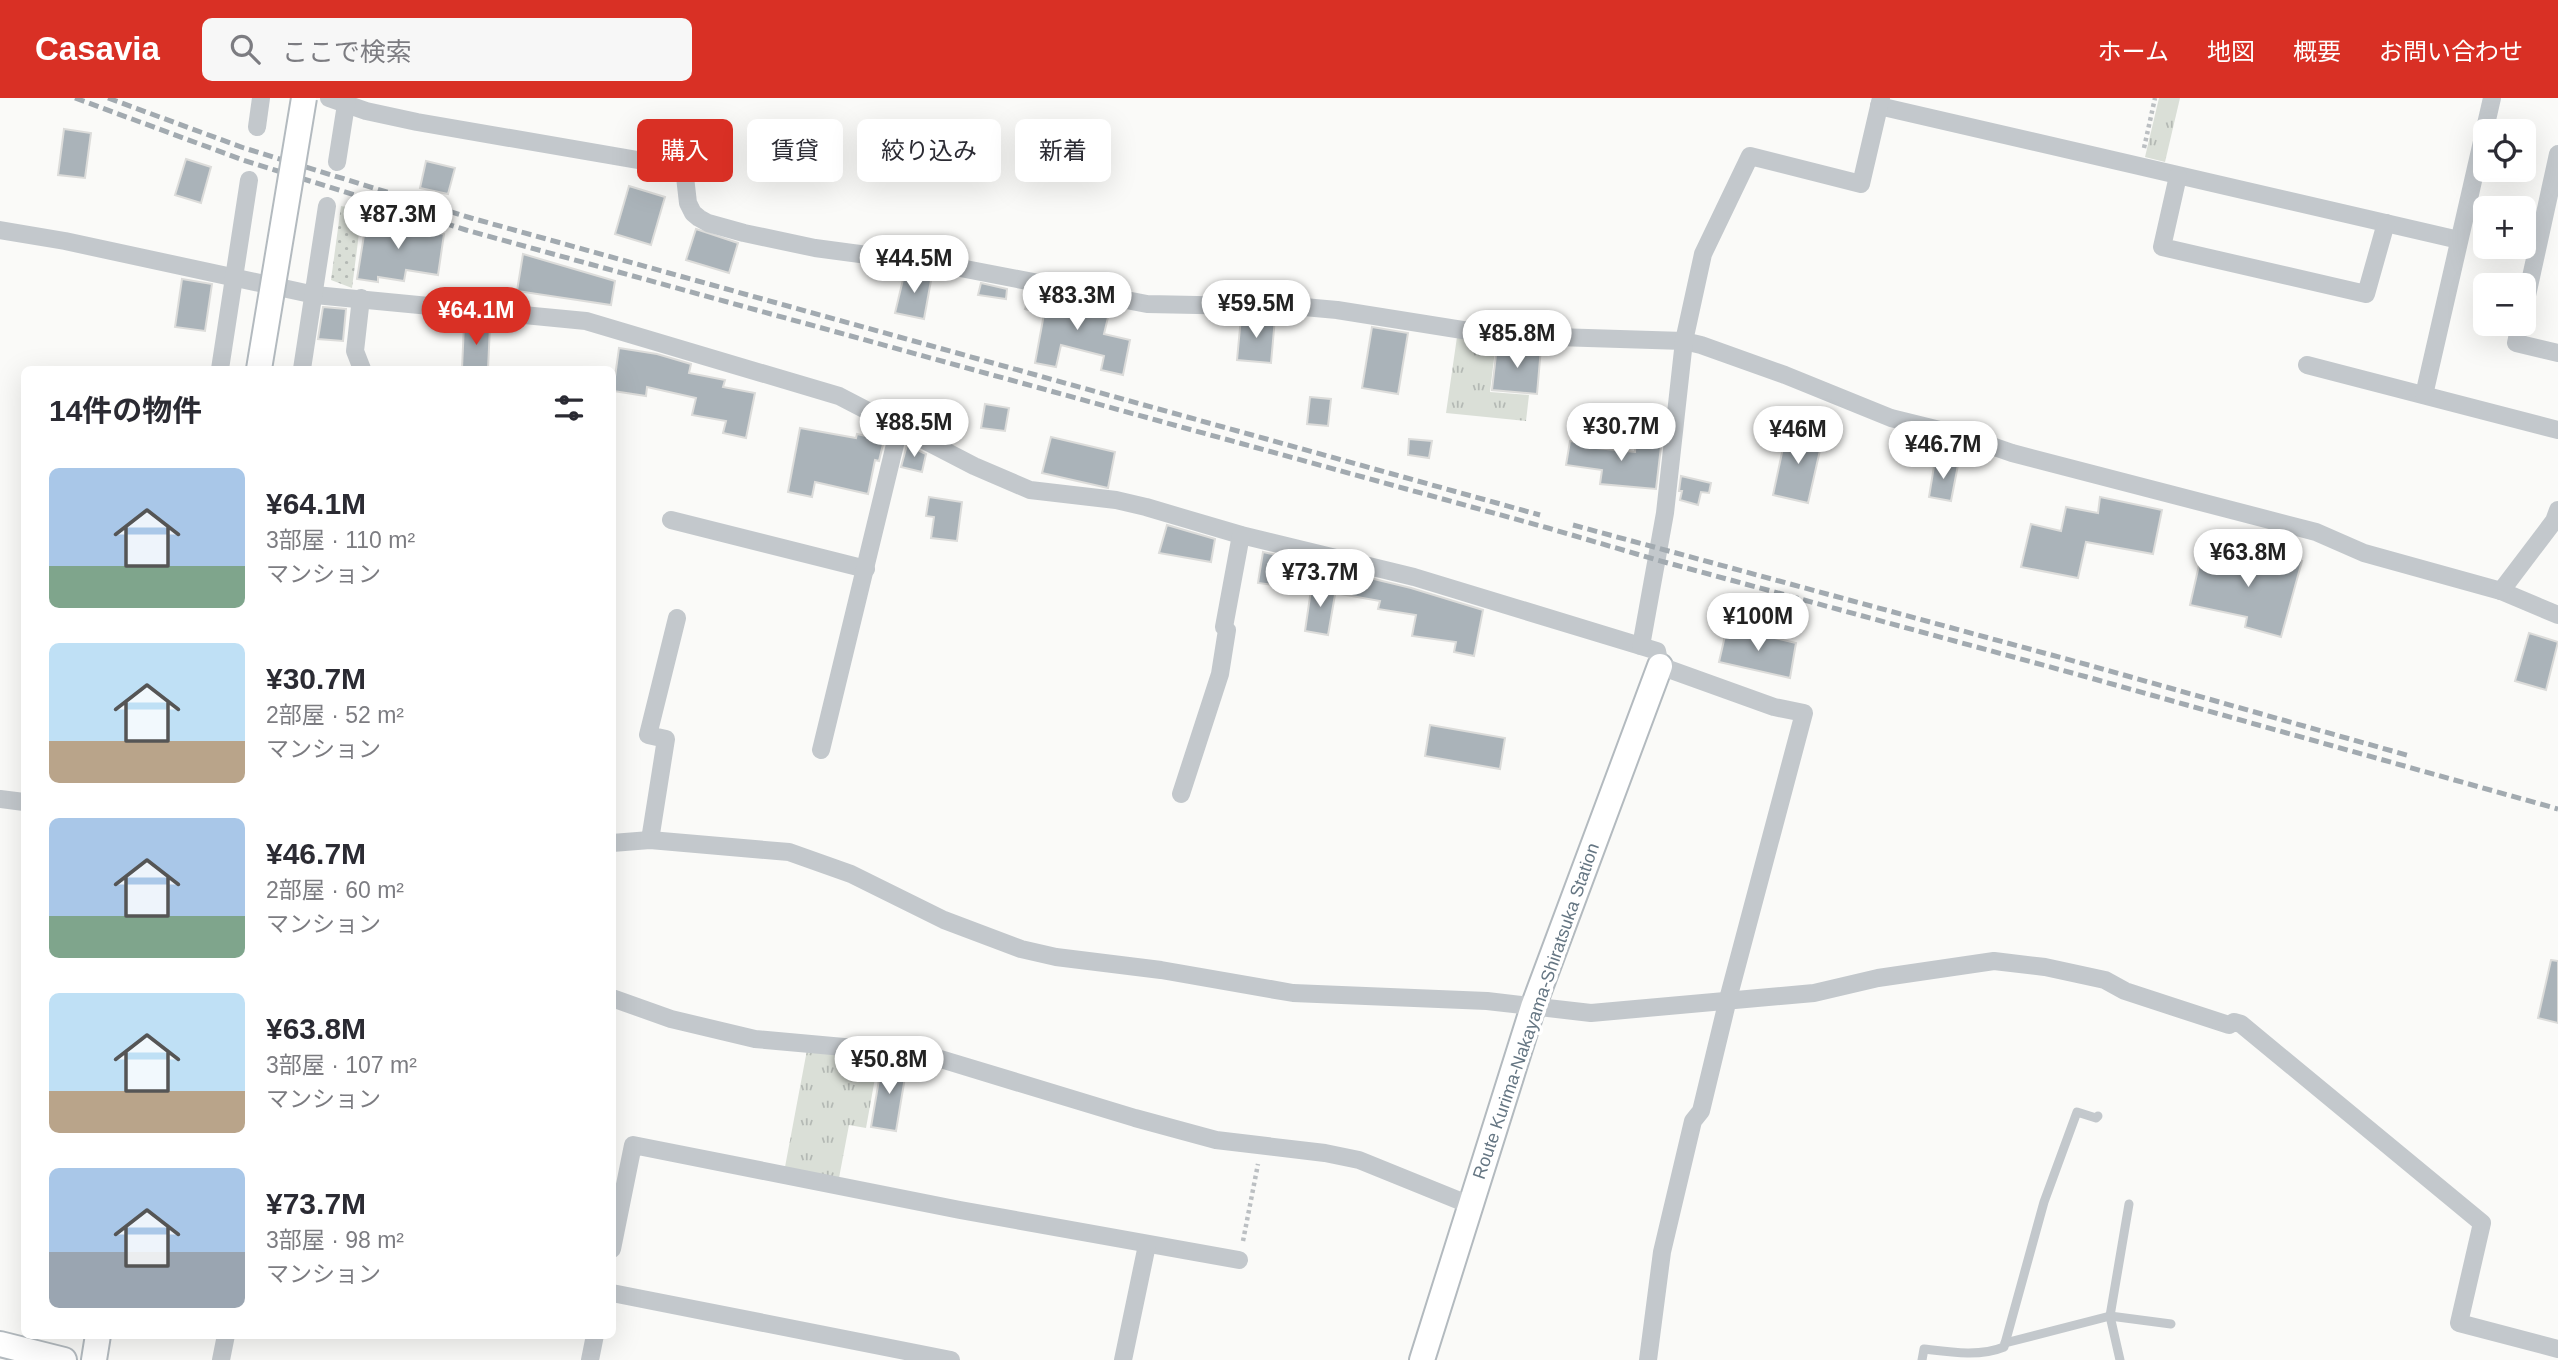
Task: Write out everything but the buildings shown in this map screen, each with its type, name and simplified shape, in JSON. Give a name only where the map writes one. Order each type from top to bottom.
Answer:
[{"type":"main road","points":[[259,366],[304,98]]},
{"type":"main road","name":"Route Kurima-Nakayama-Shiratsuka Station","points":[[1422,1360],[1533,1007],[1660,666]]},
{"type":"main road","points":[[94,1360],[97,1339]]},
{"type":"main road","points":[[0,1344],[64,1360]]},
{"type":"street","points":[[257,127],[261,98]]},
{"type":"street","points":[[2424,395],[2492,98]]},
{"type":"street","points":[[337,162],[341,100],[366,111],[417,122],[684,168],[688,203],[692,213],[699,218],[744,233],[815,248],[950,265],[1147,304],[1304,307],[1494,335],[1684,341],[1785,375],[1891,418],[1960,435],[2012,453],[2316,532],[2364,553],[2501,591],[2558,615]]},
{"type":"street","points":[[1641,646],[1665,513],[1684,341],[1703,254],[1750,156],[1861,184],[1880,102],[2140,167],[2459,240]]},
{"type":"street","points":[[2532,273],[2558,154]]},
{"type":"street","points":[[2178,176],[2162,247],[2366,294],[2386,223]]},
{"type":"street","points":[[220,366],[249,180]]},
{"type":"street","points":[[303,366],[327,206]]},
{"type":"street","points":[[0,230],[65,241],[315,295],[586,321],[839,396],[974,466],[1030,489],[1116,500],[1414,577],[1657,651],[1660,666],[1774,707],[1804,713],[1701,1111],[1693,1121],[1662,1252],[1648,1360]]},
{"type":"street","points":[[361,298],[355,351],[361,366]]},
{"type":"street","points":[[2517,336],[2516,343],[2558,353]]},
{"type":"street","points":[[2307,365],[2558,430]]},
{"type":"street","points":[[821,750],[899,428]]},
{"type":"street","points":[[2501,591],[2554,521],[2558,510]]},
{"type":"street","points":[[671,520],[866,569]]},
{"type":"street","points":[[1181,794],[1220,674],[1227,630],[1224,627],[1241,534]]},
{"type":"street","points":[[650,840],[666,739],[648,735],[677,618]]},
{"type":"street","points":[[0,799],[21,802]]},
{"type":"street","points":[[616,843],[650,840],[789,852],[851,874],[962,928],[1021,949],[1056,957],[1161,970],[1293,993],[1487,1001],[1591,1013],[1814,993],[1878,978],[1975,962],[2009,962],[2105,980],[2125,991],[2194,1014],[2229,1025],[2234,1022],[2241,1024],[2482,1223],[2459,1322],[2558,1349]]},
{"type":"street","points":[[616,999],[671,1019],[755,1040],[877,1050],[934,1058],[1216,1140],[1325,1153],[1359,1160],[1470,1205]]},
{"type":"street","points":[[616,1231],[634,1145],[1147,1245],[1239,1260]]},
{"type":"street","points":[[1123,1360],[1147,1245]]},
{"type":"street","points":[[616,1294],[951,1360]]},
{"type":"street","points":[[221,1360],[225,1339]]},
{"type":"street","points":[[590,1360],[594,1339]]},
{"type":"lane","points":[[1922,1360],[1924,1349],[1978,1356],[2004,1347],[2044,1202],[2077,1112],[2096,1118],[2098,1116]]},
{"type":"lane","points":[[2120,1360],[2110,1316],[2129,1205]]},
{"type":"lane","points":[[2005,1343],[2110,1316],[2171,1324]]},
{"type":"path","points":[[2140,167],[2155,98]]},
{"type":"path","points":[[1239,1260],[1261,1146]]},
{"type":"green space","points":[[2159,98],[2180,98],[2165,162],[2145,157]]},
{"type":"green space","points":[[341,206],[362,210],[352,288],[331,280]]},
{"type":"green space","points":[[1457,337],[1496,342],[1490,392],[1529,395],[1526,421],[1446,413]]},
{"type":"green space","points":[[807,1050],[879,1056],[866,1128],[849,1125],[839,1178],[785,1167]]},
{"type":"railway","points":[[75,98],[243,160],[466,230],[2558,809]]},
{"type":"railway","points":[[108,98],[244,148],[471,218],[1540,515]]},
{"type":"railway","points":[[1573,525],[2092,666],[2410,756]]}]
